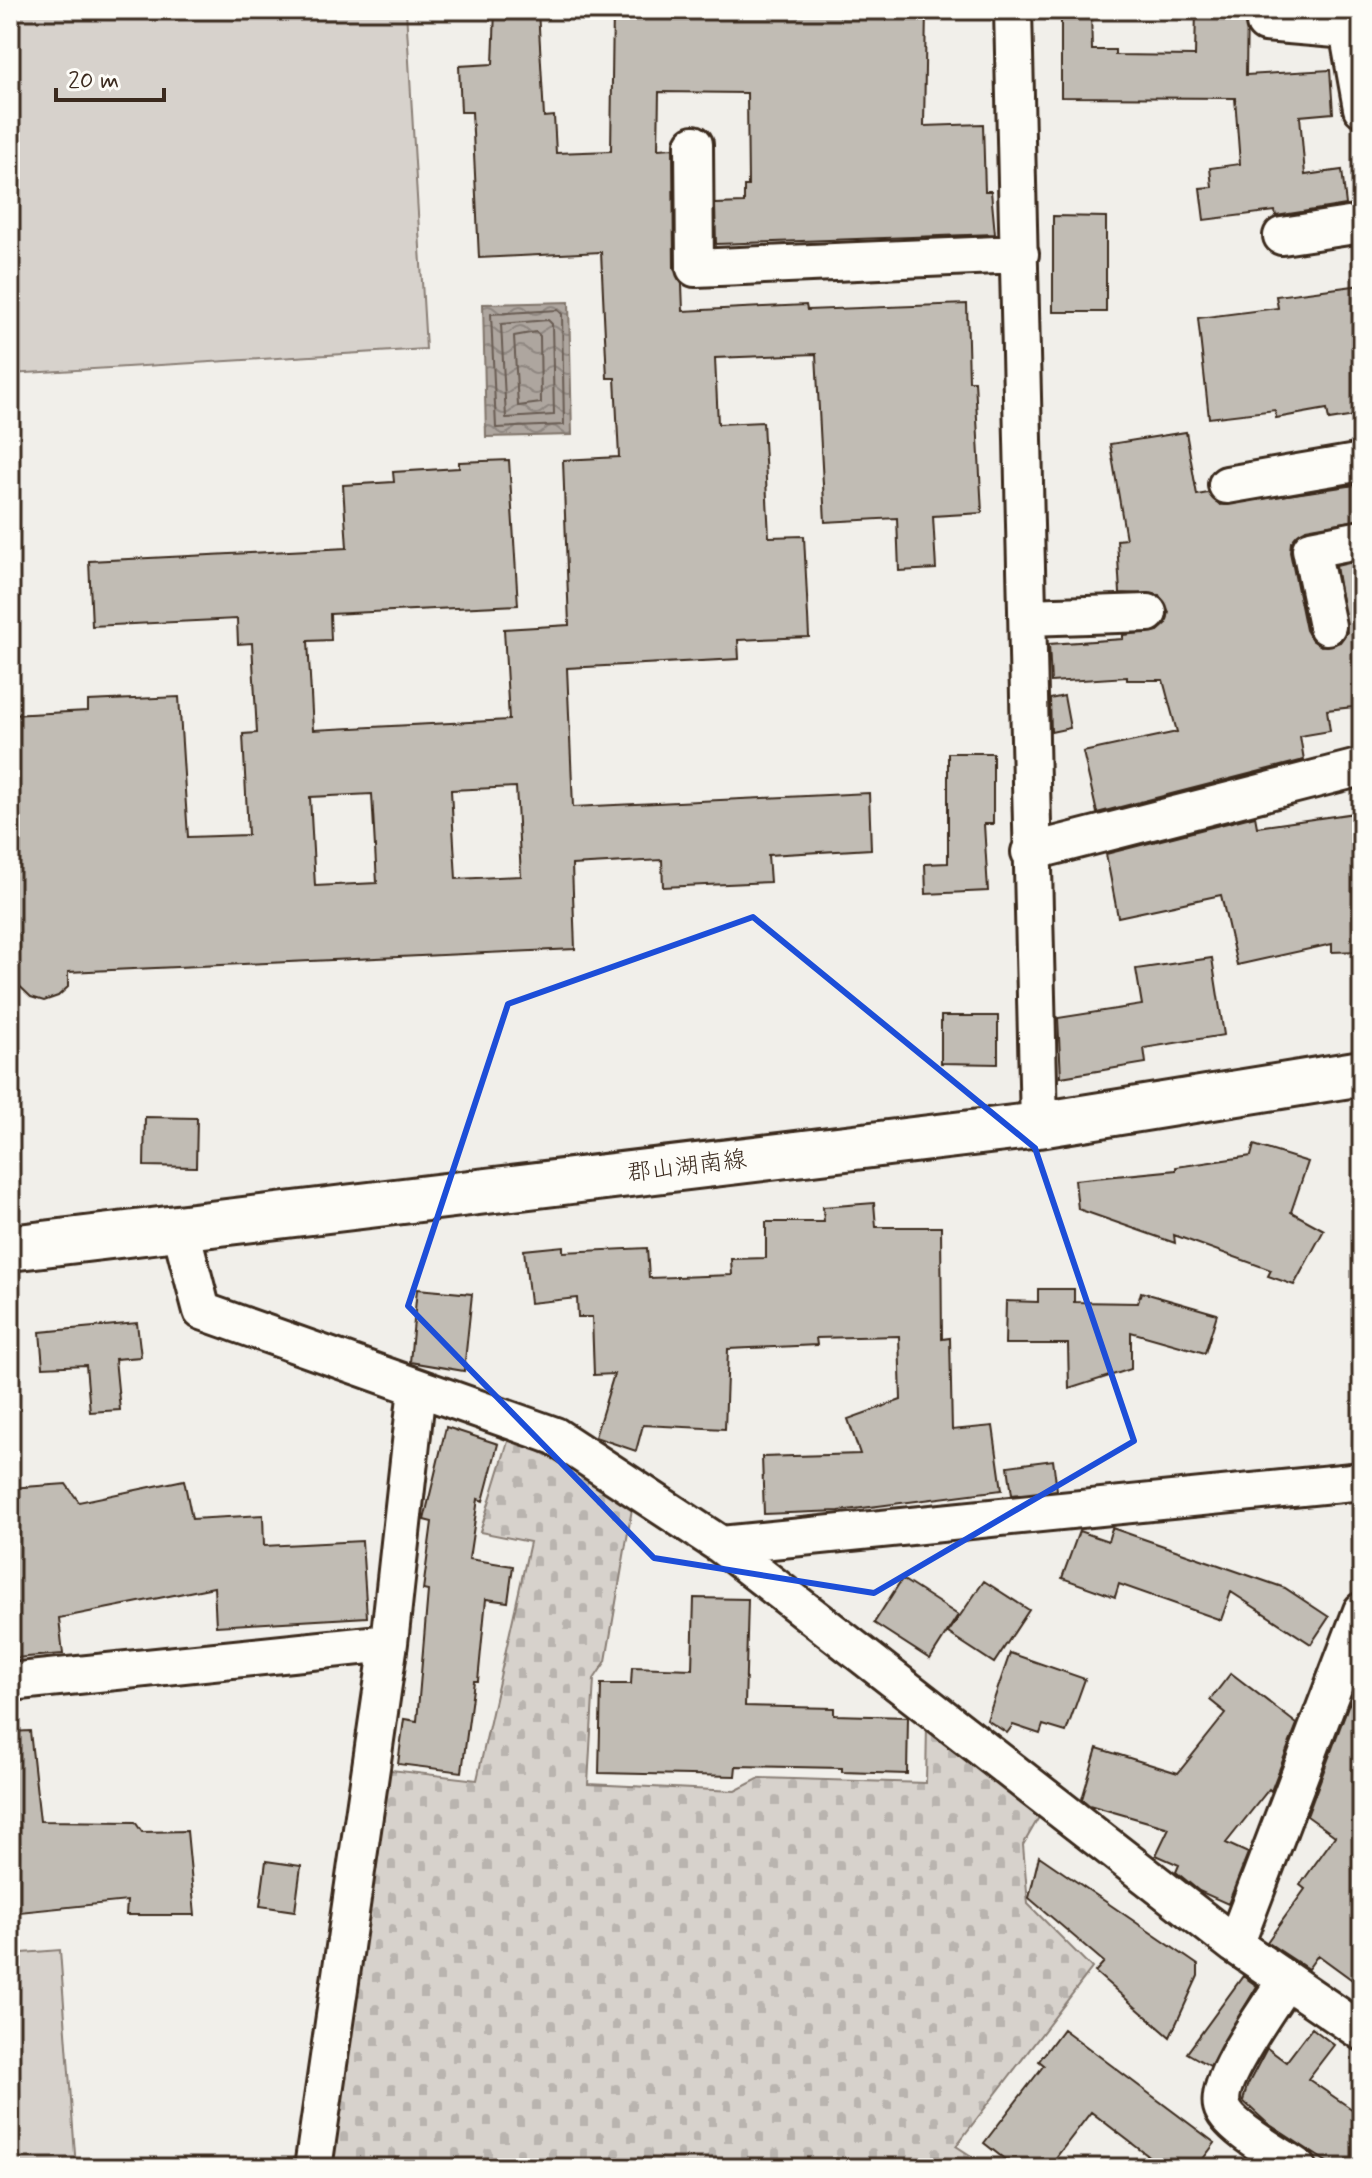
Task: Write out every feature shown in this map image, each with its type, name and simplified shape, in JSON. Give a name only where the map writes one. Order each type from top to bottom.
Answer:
[{"type":"main road","name":"郡山湖南線","points":[[10,1248],[1039,1125],[1362,1073]]},
{"type":"street","points":[[1013,10],[1030,852],[1039,1125]]},
{"type":"street","points":[[1265,23],[1355,22],[1362,108]]},
{"type":"street","points":[[694,144],[695,268],[1020,254]]},
{"type":"street","points":[[1282,236],[1362,224]]},
{"type":"street","points":[[1227,485],[1362,462]]},
{"type":"street","points":[[1327,626],[1311,549],[1362,539]]},
{"type":"street","points":[[1027,617],[1148,613]]},
{"type":"street","points":[[1030,852],[1362,767]]},
{"type":"street","points":[[180,1227],[202,1311],[555,1436],[721,1545],[1235,1945],[1362,2032]]},
{"type":"street","points":[[313,2168],[389,1643],[417,1388]]},
{"type":"street","points":[[721,1545],[1362,1481]]},
{"type":"street","points":[[1235,1945],[1361,1618]]},
{"type":"street","points":[[10,1682],[389,1643]]},
{"type":"street","points":[[1286,1980],[1223,2083],[1222,2106],[1235,2124],[1298,2168]]},
{"type":"highlighted area","points":[[753,917],[1035,1148],[1134,1441],[874,1593],[654,1558],[408,1306],[508,1004]]},
{"type":"green space","points":[[10,10],[406,10],[426,349],[10,374]]},
{"type":"green space","points":[[510,1435],[633,1503],[606,1661],[594,1679],[588,1784],[735,1791],[760,1778],[926,1783],[927,1723],[1039,1817],[1023,1845],[1028,1904],[1092,1968],[956,2146],[990,2168],[325,2168],[383,1769],[477,1780],[530,1542],[480,1532]]},
{"type":"green space","points":[[60,1950],[76,2168],[10,2168],[10,1954]]},
{"type":"water","points":[[569,302],[572,435],[486,437],[483,304]]},
{"type":"building","points":[[495,10],[538,10],[544,117],[554,116],[556,153],[611,151],[613,10],[926,10],[924,126],[983,124],[985,191],[991,191],[995,234],[716,244],[715,204],[744,203],[744,186],[748,186],[747,93],[659,92],[658,149],[673,148],[674,268],[682,284],[683,311],[806,305],[807,310],[967,304],[969,381],[975,381],[982,513],[933,516],[936,569],[899,571],[897,518],[825,522],[816,354],[715,358],[718,424],[763,422],[769,537],[804,536],[809,637],[738,640],[739,659],[567,668],[573,807],[869,793],[871,849],[768,855],[770,882],[663,887],[662,860],[572,865],[575,949],[68,972],[68,987],[58,996],[44,1001],[31,997],[10,977],[10,715],[88,711],[88,701],[179,697],[188,837],[248,835],[243,734],[257,733],[252,643],[238,644],[237,619],[92,626],[89,561],[347,548],[343,485],[394,482],[393,472],[459,468],[459,462],[509,460],[518,605],[330,614],[331,640],[308,641],[313,730],[509,720],[504,629],[569,625],[563,460],[619,457],[615,378],[607,378],[601,252],[479,258],[472,112],[461,112],[459,66],[493,64]],"holes":[[[516,787],[521,876],[456,879],[451,790]],[[372,794],[377,883],[315,886],[310,797]]]},
{"type":"building","points":[[1061,10],[1091,10],[1092,50],[1115,50],[1115,55],[1195,56],[1196,10],[1247,10],[1246,75],[1330,70],[1333,113],[1300,116],[1305,175],[1342,170],[1346,205],[1276,216],[1275,211],[1204,220],[1200,188],[1212,187],[1210,168],[1240,164],[1235,98],[1061,97]]},
{"type":"building","points":[[1053,216],[1106,217],[1106,312],[1053,312]]},
{"type":"building","points":[[1362,285],[1362,415],[1329,420],[1327,409],[1276,418],[1275,410],[1209,418],[1198,318],[1278,308],[1276,296]]},
{"type":"building","points":[[1186,432],[1197,495],[1208,493],[1220,505],[1362,484],[1362,519],[1306,529],[1291,542],[1290,552],[1306,630],[1312,640],[1321,646],[1340,642],[1347,632],[1336,566],[1362,560],[1362,706],[1327,710],[1330,731],[1300,736],[1304,760],[1097,813],[1083,752],[1177,732],[1163,680],[1127,680],[1127,677],[1051,682],[1049,644],[1123,639],[1123,635],[1158,631],[1166,624],[1169,612],[1159,595],[1120,593],[1117,540],[1126,539],[1110,444]]},
{"type":"building","points":[[1064,696],[1070,728],[1051,732],[1050,699]]},
{"type":"building","points":[[948,753],[993,753],[993,824],[984,824],[988,891],[926,894],[925,864],[948,863]]},
{"type":"building","points":[[1362,812],[1362,951],[1332,952],[1332,944],[1237,965],[1221,895],[1118,917],[1106,854],[1255,816],[1257,827]]},
{"type":"building","points":[[1212,958],[1224,1035],[1144,1048],[1146,1063],[1061,1077],[1058,1018],[1142,1005],[1136,969]]},
{"type":"building","points":[[941,1016],[998,1016],[998,1064],[941,1063]]},
{"type":"building","points":[[145,1117],[197,1118],[196,1167],[144,1166]]},
{"type":"building","points":[[1254,1145],[1308,1162],[1291,1212],[1324,1230],[1294,1285],[1268,1276],[1271,1270],[1174,1235],[1175,1243],[1078,1209],[1075,1180],[1176,1170],[1176,1167],[1251,1156]]},
{"type":"building","points":[[874,1203],[876,1227],[941,1227],[942,1339],[950,1338],[952,1430],[993,1426],[1002,1490],[839,1511],[764,1514],[762,1457],[860,1454],[848,1419],[901,1400],[899,1336],[816,1338],[817,1345],[728,1349],[725,1429],[643,1425],[636,1451],[595,1437],[614,1374],[594,1375],[592,1317],[578,1317],[577,1298],[530,1303],[524,1250],[563,1246],[563,1252],[647,1248],[649,1278],[732,1275],[731,1259],[766,1258],[766,1222],[824,1222],[823,1207]]},
{"type":"building","points":[[417,1289],[472,1294],[464,1371],[410,1362]]},
{"type":"building","points":[[1038,1289],[1074,1289],[1074,1302],[1138,1303],[1141,1292],[1217,1314],[1205,1353],[1131,1332],[1131,1369],[1069,1389],[1068,1344],[1005,1344],[1006,1301],[1038,1302]]},
{"type":"building","points":[[137,1323],[141,1357],[115,1359],[120,1410],[90,1412],[86,1365],[43,1367],[40,1332]]},
{"type":"building","points":[[446,1427],[498,1444],[483,1501],[478,1499],[469,1559],[513,1566],[508,1602],[486,1599],[478,1681],[474,1681],[462,1772],[398,1764],[404,1719],[417,1721],[428,1591],[423,1590],[432,1522],[424,1520]]},
{"type":"building","points":[[1053,1460],[1057,1490],[1012,1495],[1008,1466]]},
{"type":"building","points":[[184,1480],[192,1519],[263,1515],[264,1546],[362,1541],[367,1617],[216,1626],[214,1587],[59,1618],[63,1654],[15,1658],[10,1626],[10,1488],[66,1484],[79,1502]]},
{"type":"building","points":[[1112,1528],[1285,1588],[1329,1617],[1311,1644],[1231,1592],[1221,1620],[1119,1584],[1115,1597],[1062,1578],[1079,1531],[1108,1541]]},
{"type":"building","points":[[902,1579],[958,1615],[930,1659],[874,1623]]},
{"type":"building","points":[[984,1581],[1029,1610],[994,1663],[948,1633]]},
{"type":"building","points":[[694,1598],[748,1599],[745,1706],[834,1708],[834,1715],[908,1717],[907,1774],[842,1772],[842,1768],[736,1766],[735,1776],[599,1773],[601,1684],[631,1684],[632,1667],[692,1669]]},
{"type":"building","points":[[1010,1653],[1085,1679],[1066,1732],[1043,1725],[1040,1734],[1013,1725],[1007,1733],[987,1720]]},
{"type":"building","points":[[1231,1673],[1297,1724],[1271,1791],[1269,1789],[1226,1843],[1248,1853],[1228,1904],[1199,1891],[1176,1872],[1179,1865],[1156,1855],[1169,1828],[1089,1805],[1082,1799],[1097,1748],[1178,1773],[1226,1713],[1210,1700]]},
{"type":"building","points":[[1362,1687],[1362,1987],[1318,1955],[1308,1969],[1267,1942],[1305,1889],[1300,1885],[1335,1836],[1307,1816],[1348,1706]]},
{"type":"building","points":[[30,1731],[40,1821],[135,1822],[142,1832],[187,1831],[195,1915],[126,1915],[127,1901],[10,1913],[10,1732]]},
{"type":"building","points":[[1039,1856],[1198,1965],[1198,1976],[1170,2037],[1095,1972],[1104,1962],[1029,1898]]},
{"type":"building","points":[[266,1861],[301,1866],[295,1911],[260,1906]]},
{"type":"building","points":[[1243,1976],[1257,1986],[1210,2066],[1187,2053]]},
{"type":"building","points":[[1312,2028],[1334,2045],[1308,2079],[1362,2116],[1362,2168],[1336,2168],[1267,2123],[1243,2101],[1247,2086],[1267,2048],[1286,2062]]},
{"type":"building","points":[[1063,2029],[1215,2143],[1196,2168],[1164,2168],[1091,2112],[1048,2168],[1016,2168],[984,2143],[1044,2065],[1039,2061]]}]
